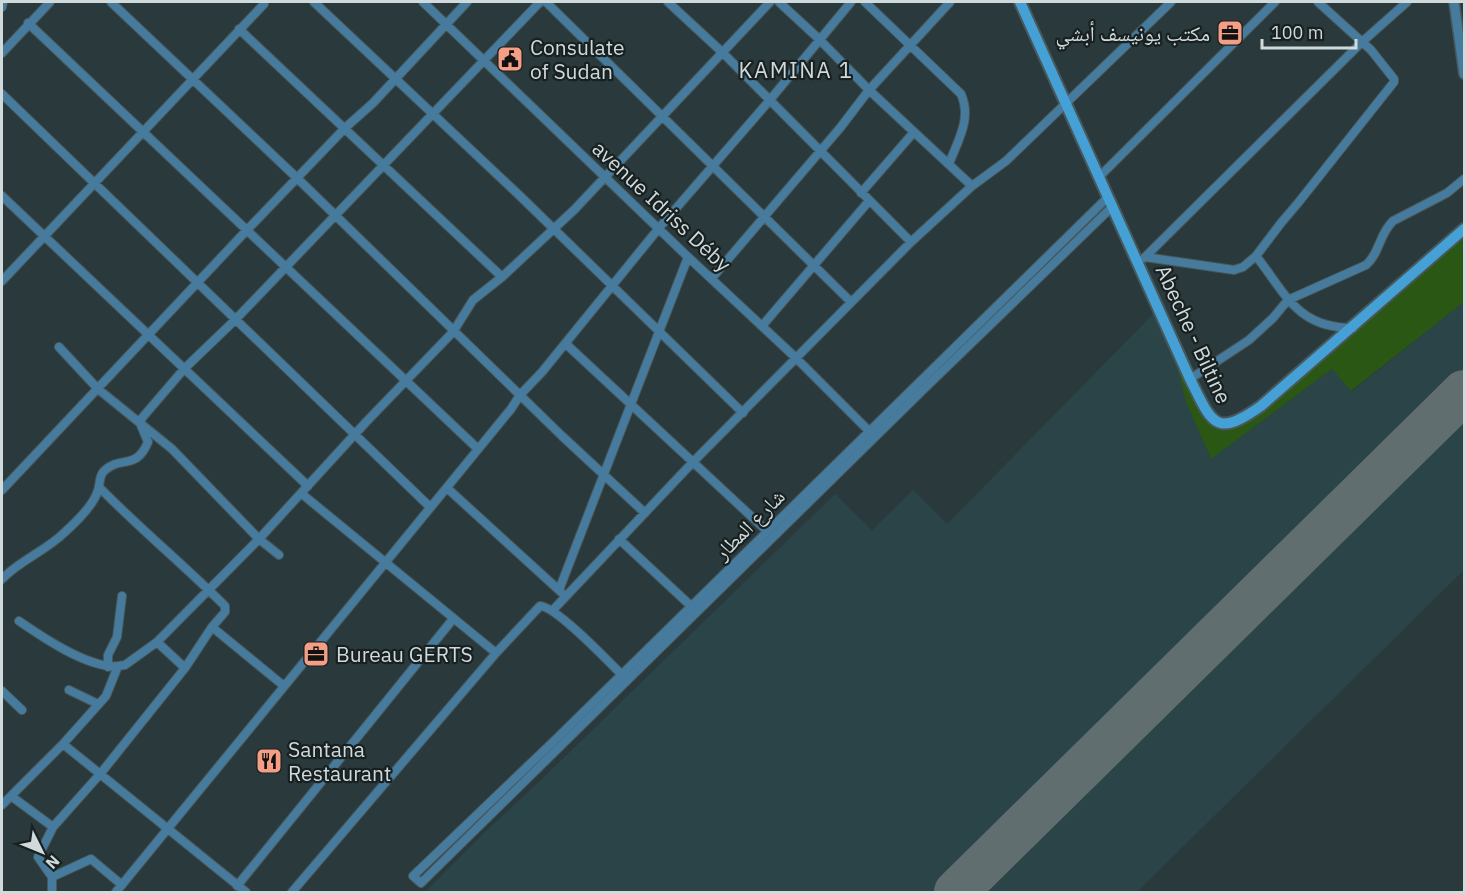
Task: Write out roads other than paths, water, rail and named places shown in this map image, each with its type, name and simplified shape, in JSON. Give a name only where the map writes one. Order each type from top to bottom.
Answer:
[{"type":"main road","name":"Abeche - Biltine","points":[[1020,2],[1110,202],[1142,260],[1190,380],[1210,417],[1225,424],[1233,424],[1261,406],[1464,229]]},
{"type":"street","points":[[2,7],[3,2]]},
{"type":"street","points":[[2,53],[50,2]]},
{"type":"street","points":[[111,2],[297,178],[453,332],[645,513]]},
{"type":"street","points":[[2,281],[264,2]]},
{"type":"street","points":[[315,2],[554,229],[743,413]]},
{"type":"street","name":"avenue Idriss Déby","points":[[423,2],[796,358],[872,434]]},
{"type":"street","points":[[2,490],[246,231],[345,128],[373,103],[466,2]]},
{"type":"street","points":[[140,423],[184,369],[235,320],[540,2]]},
{"type":"street","points":[[546,2],[816,265],[851,302]]},
{"type":"street","points":[[668,2],[723,53],[910,242]]},
{"type":"street","points":[[19,621],[56,646],[108,667],[125,665],[157,642],[260,539],[355,434],[453,332],[470,303],[554,229],[770,2]]},
{"type":"street","points":[[779,2],[972,186]]},
{"type":"street","points":[[116,892],[384,562],[447,488],[520,395],[566,344],[659,228],[851,2]]},
{"type":"street","points":[[865,2],[961,94],[966,104],[966,118],[949,164]]},
{"type":"street","points":[[712,278],[840,128],[869,90],[949,2]]},
{"type":"street","points":[[553,610],[693,462],[910,242],[972,186],[1006,161],[1171,2]]},
{"type":"street","points":[[1100,177],[1275,2]]},
{"type":"street","points":[[1142,260],[1234,270],[1243,267],[1256,256],[1394,82],[1362,42],[1318,2]]},
{"type":"street","points":[[1142,260],[1362,42],[1407,2]]},
{"type":"street","points":[[1454,2],[1463,53],[1464,74]]},
{"type":"street","points":[[28,23],[478,449]]},
{"type":"street","points":[[239,29],[502,277]]},
{"type":"street","points":[[2,94],[430,507]]},
{"type":"street","points":[[861,193],[914,132]]},
{"type":"street","points":[[1190,380],[1250,340],[1288,300],[1373,260],[1387,226],[1447,193],[1464,178]]},
{"type":"street","points":[[2,196],[308,486]]},
{"type":"street","points":[[762,326],[869,201]]},
{"type":"street","name":"شارع المطار","points":[[872,434],[767,531],[413,876],[421,883],[628,681],[872,434],[1110,202]]},
{"type":"street","points":[[1256,256],[1288,300],[1301,312],[1323,326],[1353,328]]},
{"type":"street","points":[[559,590],[688,257]]},
{"type":"street","points":[[566,344],[767,531]]},
{"type":"street","points":[[59,347],[98,389],[172,449],[260,539],[279,555]]},
{"type":"street","points":[[2,579],[9,571],[64,534],[98,493],[102,472],[111,466],[134,460],[143,453],[148,442],[140,423]]},
{"type":"street","points":[[52,892],[52,877],[38,857],[53,827],[101,773],[185,668],[212,627],[225,612],[225,606],[208,589],[123,512],[99,487]]},
{"type":"street","points":[[447,488],[566,596]]},
{"type":"street","points":[[302,494],[496,653]]},
{"type":"street","points":[[619,539],[691,606]]},
{"type":"street","points":[[108,667],[108,655],[117,637],[122,596]]},
{"type":"street","points":[[292,892],[534,610],[544,606],[553,610],[628,681]]},
{"type":"street","points":[[237,886],[453,619]]},
{"type":"street","points":[[212,627],[284,686]]},
{"type":"street","points":[[157,642],[185,668]]},
{"type":"street","points":[[2,805],[63,744],[106,696],[118,666]]},
{"type":"street","points":[[69,690],[98,705]]},
{"type":"street","points":[[2,691],[22,710]]},
{"type":"street","points":[[63,744],[246,892]]},
{"type":"street","points":[[11,796],[53,827]]},
{"type":"street","points":[[52,877],[91,859],[122,885]]},
{"type":"place","name":"مكتب يونيسف أبشي","points":[[1230,33]]},
{"type":"place","name":"Consulate of Sudan","points":[[510,59]]},
{"type":"place","name":"Bureau GERTS","points":[[316,654]]},
{"type":"place","name":"Santana Restaurant","points":[[269,761]]},
{"type":"district","name":"KAMINA 1","points":[[796,69]]}]
